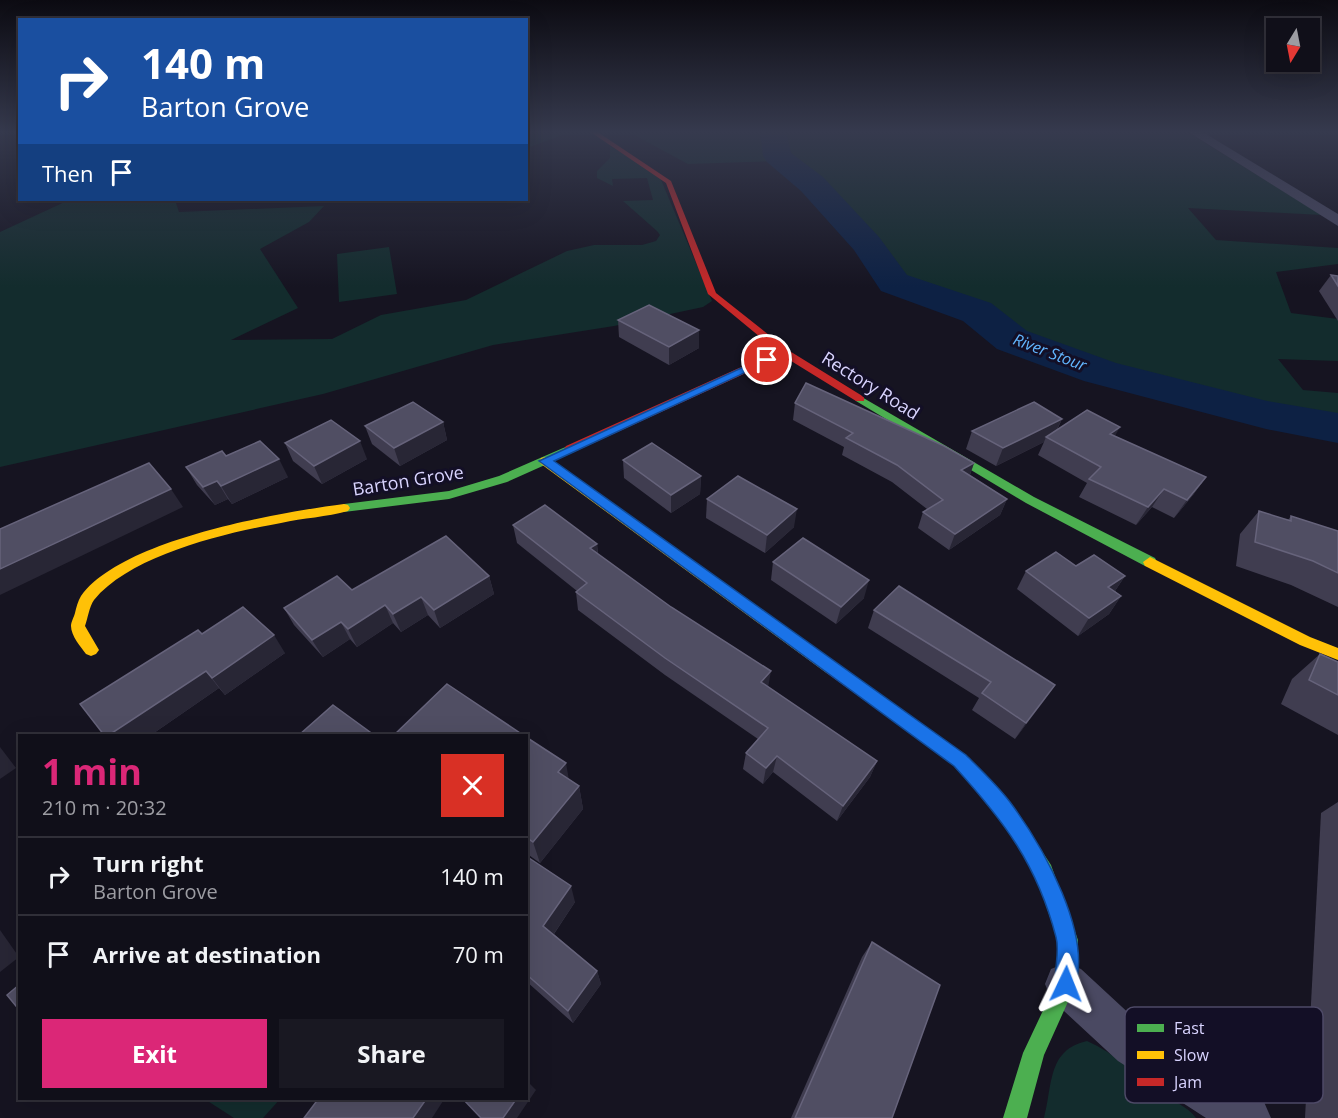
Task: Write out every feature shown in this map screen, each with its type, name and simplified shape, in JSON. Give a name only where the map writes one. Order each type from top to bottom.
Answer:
[{"type":"street","name":"Rectory Road","points":[[669,183],[712,294],[784,352],[940,449],[1030,500],[1305,641],[1338,654]]},
{"type":"street","points":[[1277,183],[1338,221]]},
{"type":"street","name":"Barton Grove","points":[[92,650],[78,628],[81,607],[98,586],[130,562],[250,522],[300,513],[449,495],[503,479],[784,352]]},
{"type":"street","points":[[545,461],[960,760],[1003,807],[1044,872],[1068,940],[1066,984],[1034,1053],[1015,1118]]},
{"type":"street","points":[[1066,984],[1125,1039]]},
{"type":"street","points":[[1224,1103],[1248,1118]]},
{"type":"green space","points":[[648,183],[662,183],[712,301],[703,307],[614,326],[493,345],[323,394],[0,467],[0,232],[67,201],[175,201],[179,212],[324,206],[309,222],[260,249],[298,308],[231,340],[332,339],[381,315],[466,300],[567,251],[594,245],[642,245],[656,241],[660,235],[657,231],[623,201],[653,200]]},
{"type":"green space","points":[[801,183],[1270,183],[1322,215],[1188,208],[1216,240],[1338,248],[1338,264],[1276,272],[1291,313],[1338,319],[1338,361],[1278,359],[1303,390],[1338,393],[1338,436],[1161,401],[1071,371],[1003,338],[967,315],[896,288],[880,276],[857,242]]},
{"type":"green space","points":[[389,247],[397,294],[339,302],[337,254]]},
{"type":"green space","points":[[1087,1041],[1125,1065],[1125,1103],[1178,1103],[1196,1118],[1044,1118],[1054,1070],[1065,1052]]},
{"type":"green space","points":[[206,1100],[279,1100],[263,1118],[234,1118]]},
{"type":"building","points":[[1331,275],[1338,276],[1338,286]]},
{"type":"building","points":[[649,305],[699,330],[669,347],[618,320]]},
{"type":"building","points":[[806,383],[944,446],[974,463],[961,470],[1007,499],[955,534],[923,512],[943,500],[897,465],[846,438],[853,433],[795,403]]},
{"type":"building","points":[[413,402],[443,422],[394,448],[365,426]]},
{"type":"building","points":[[1034,402],[1062,419],[1003,448],[972,431]]},
{"type":"building","points":[[1087,410],[1120,427],[1110,434],[1206,477],[1187,500],[1164,489],[1148,507],[1089,479],[1101,467],[1046,437]]},
{"type":"building","points":[[331,420],[360,441],[314,466],[285,443]]},
{"type":"building","points":[[260,441],[279,459],[221,486],[217,481],[203,487],[186,467],[222,451],[226,456]]},
{"type":"building","points":[[652,443],[701,476],[671,495],[623,460]]},
{"type":"building","points":[[149,463],[171,489],[0,569],[0,529]]},
{"type":"building","points":[[738,476],[797,509],[767,535],[707,499]]},
{"type":"building","points":[[545,505],[597,544],[590,548],[671,607],[771,671],[761,682],[877,761],[843,806],[777,756],[766,768],[746,753],[768,728],[665,658],[576,592],[587,583],[513,525]]},
{"type":"building","points":[[1259,511],[1291,521],[1291,516],[1338,531],[1338,573],[1313,561],[1255,542]]},
{"type":"building","points":[[446,536],[489,576],[434,610],[421,597],[393,614],[385,605],[348,629],[341,622],[312,640],[284,608],[337,576],[352,590]]},
{"type":"building","points":[[803,538],[869,580],[841,607],[773,562]]},
{"type":"building","points":[[1056,552],[1076,566],[1094,555],[1125,576],[1108,587],[1121,596],[1089,618],[1026,571]]},
{"type":"building","points":[[899,586],[1055,685],[1026,723],[982,693],[991,682],[874,610]]},
{"type":"building","points":[[243,607],[274,635],[212,678],[206,671],[111,734],[103,734],[80,704],[198,630],[202,634]]},
{"type":"building","points":[[1320,654],[1338,662],[1338,695],[1309,680]]},
{"type":"building","points":[[447,684],[522,734],[395,734]]},
{"type":"building","points":[[333,705],[373,734],[300,734]]},
{"type":"building","points":[[528,738],[566,763],[558,772],[579,786],[533,842],[528,838]]},
{"type":"building","points":[[528,857],[571,886],[543,926],[597,971],[568,1011],[528,976]]},
{"type":"building","points":[[872,942],[940,985],[892,1118],[795,1118]]},
{"type":"building","points":[[18,986],[18,1009],[7,995]]},
{"type":"building","points":[[318,1100],[426,1100],[413,1118],[304,1118]]},
{"type":"building","points":[[464,1100],[516,1100],[503,1118],[481,1118]]},
{"type":"waterway","name":"River Stour","points":[[811,183],[867,244],[894,283],[977,312],[1012,340],[1100,372],[1266,415],[1338,428]]},
{"type":"traffic: fast","points":[[860,399],[1030,500],[1150,562]]},
{"type":"traffic: fast","points":[[344,508],[449,495],[503,479],[570,449]]},
{"type":"traffic: fast","points":[[1009,816],[1044,872],[1068,940],[1066,984],[1034,1053],[1015,1118]]},
{"type":"traffic: slow","points":[[545,461],[833,669]]},
{"type":"traffic: slow","points":[[91,650],[78,626],[86,599],[110,576],[146,557],[188,541],[234,528],[344,508]]},
{"type":"traffic: slow","points":[[1150,562],[1305,641],[1338,654]]},
{"type":"traffic: jam","points":[[669,183],[712,294],[784,352],[860,399]]},
{"type":"traffic: jam","points":[[570,449],[784,352]]},
{"type":"traffic: jam","points":[[833,669],[960,760],[1009,816]]},
{"type":"route","points":[[767,360],[614,432],[545,461],[960,760],[1003,807],[1044,872],[1068,940],[1066,984]]}]
